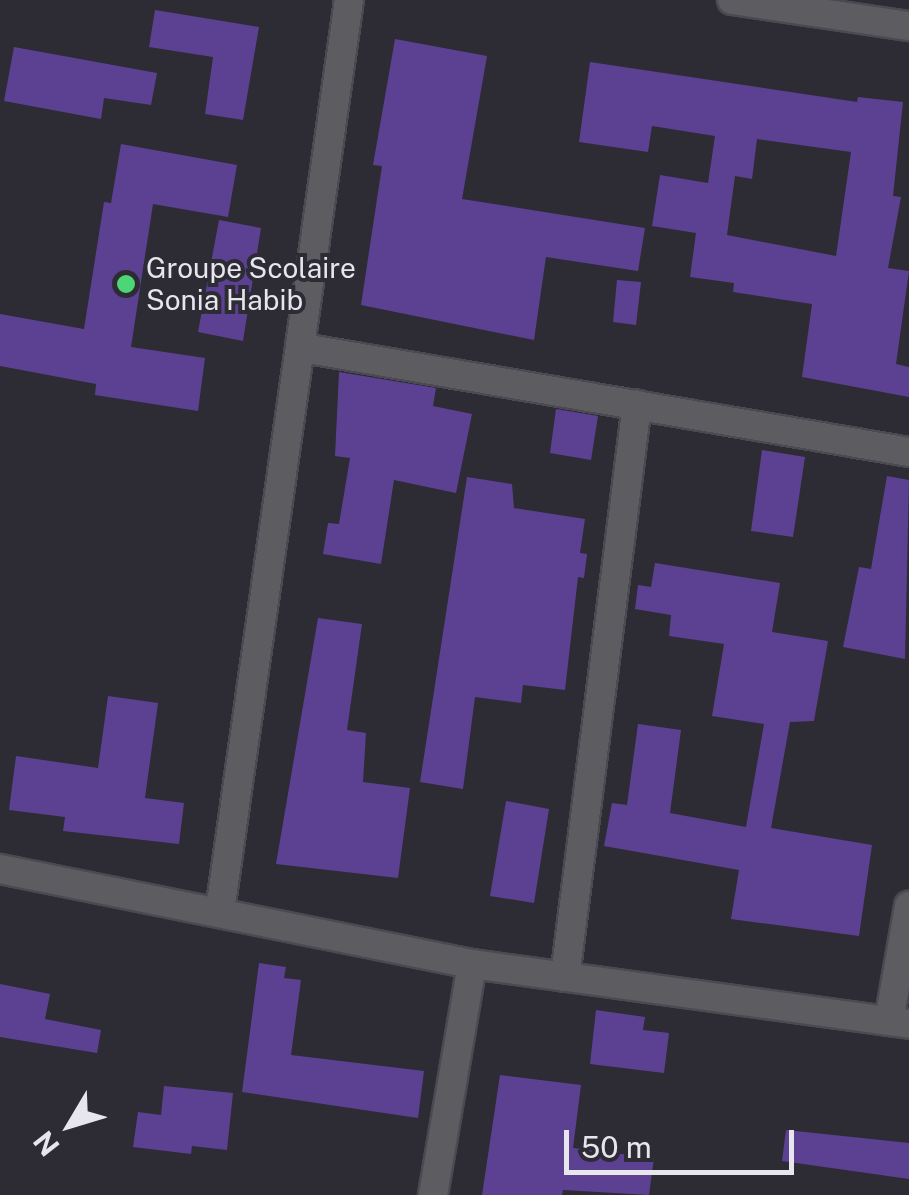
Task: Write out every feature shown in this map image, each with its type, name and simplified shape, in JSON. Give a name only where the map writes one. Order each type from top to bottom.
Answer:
[{"type":"street","points":[[220,911],[304,348],[349,0]]},
{"type":"street","points":[[732,0],[909,26]]},
{"type":"street","points":[[304,348],[909,452]]},
{"type":"street","points":[[565,977],[637,405]]},
{"type":"street","points":[[0,869],[472,964],[899,1023],[909,906]]},
{"type":"street","points":[[433,1195],[472,964]]},
{"type":"building","points":[[155,10],[259,27],[243,120],[205,114],[213,57],[149,47]]},
{"type":"building","points":[[395,39],[487,56],[462,199],[645,228],[638,271],[546,257],[534,340],[361,305],[382,166],[373,165]]},
{"type":"building","points":[[14,47],[157,73],[151,105],[104,98],[101,119],[4,101]]},
{"type":"building","points":[[590,62],[857,102],[858,97],[903,102],[893,196],[901,197],[888,268],[909,271],[896,364],[909,367],[909,397],[802,377],[812,304],[733,292],[734,283],[690,277],[696,233],[652,226],[660,175],[708,183],[715,136],[652,126],[648,152],[579,142]],"holes":[[[757,139],[851,152],[836,256],[727,235],[735,176],[752,179]]]},
{"type":"building","points":[[121,144],[237,165],[228,217],[153,204],[131,347],[205,358],[198,411],[95,395],[96,384],[0,366],[0,314],[84,329],[104,202],[111,203]]},
{"type":"building","points":[[219,220],[261,228],[243,341],[198,332]]},
{"type":"building","points":[[617,280],[641,282],[636,325],[613,322]]},
{"type":"building","points":[[339,372],[436,388],[433,406],[472,414],[456,493],[394,480],[381,564],[323,554],[328,523],[339,524],[350,458],[335,456]]},
{"type":"building","points":[[556,409],[598,416],[591,460],[550,453]]},
{"type":"building","points":[[762,450],[805,457],[793,537],[751,531]]},
{"type":"building","points":[[887,476],[909,480],[905,659],[843,647],[859,567],[871,569]]},
{"type":"building","points":[[467,477],[512,484],[514,508],[585,519],[580,553],[587,554],[584,578],[578,577],[565,690],[523,685],[521,703],[475,697],[463,789],[420,782]]},
{"type":"building","points":[[655,563],[780,583],[772,632],[828,641],[814,721],[790,722],[771,828],[872,845],[859,936],[731,919],[739,870],[604,846],[612,803],[627,805],[638,724],[681,730],[670,813],[746,827],[764,724],[712,716],[724,644],[669,636],[671,615],[635,609],[638,585],[651,587]]},
{"type":"building","points":[[318,618],[362,624],[347,730],[366,733],[363,782],[410,788],[398,878],[276,864]]},
{"type":"building","points":[[108,696],[158,703],[145,798],[184,803],[179,844],[63,831],[65,817],[9,810],[16,756],[98,768]]},
{"type":"building","points":[[506,801],[549,809],[534,903],[490,896]]},
{"type":"building","points":[[259,963],[286,967],[284,978],[301,980],[291,1055],[424,1071],[418,1118],[242,1092]]},
{"type":"building","points":[[0,984],[50,994],[45,1019],[101,1030],[97,1053],[0,1037]]},
{"type":"building","points":[[596,1010],[645,1017],[643,1030],[669,1033],[664,1073],[590,1064]]},
{"type":"building","points":[[500,1075],[581,1085],[573,1148],[654,1158],[649,1195],[563,1190],[562,1195],[482,1195]]},
{"type":"building","points":[[164,1086],[233,1093],[227,1150],[192,1146],[191,1154],[133,1147],[138,1112],[161,1115]]},
{"type":"building","points":[[786,1130],[909,1143],[909,1179],[782,1161]]},
{"type":"place","name":"Groupe Scolaire Sonia Habib","points":[[126,284]]}]
